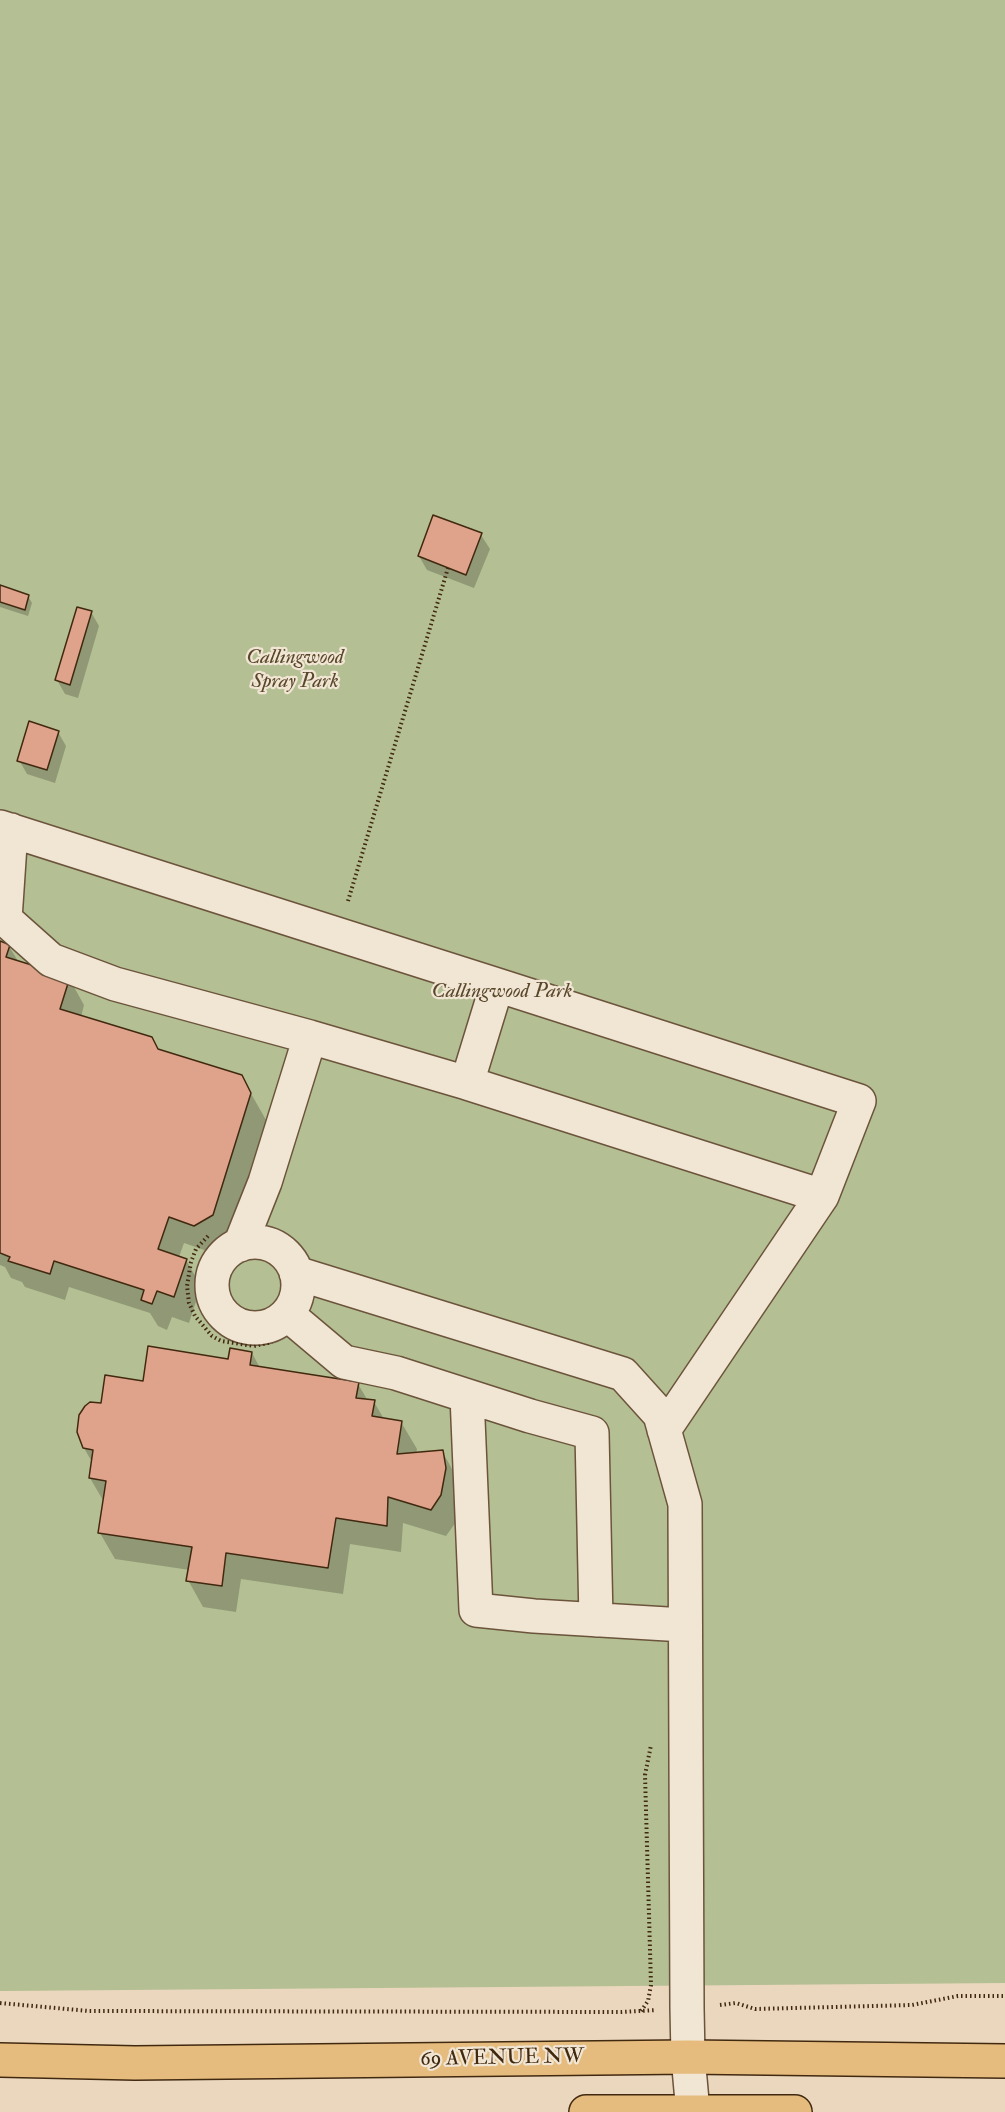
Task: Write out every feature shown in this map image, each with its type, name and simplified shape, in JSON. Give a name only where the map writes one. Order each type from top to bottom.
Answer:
[{"type":"main road","name":"69 AVENUE NW","points":[[0,2060],[147,2063],[688,2057],[1005,2061]]},
{"type":"main road","points":[[586,2112],[795,2112]]},
{"type":"lane","points":[[664,1430],[822,1196],[858,1101],[6,829],[5,919],[51,960],[115,984],[467,1083],[822,1196]]},
{"type":"lane","points":[[467,1083],[497,984]]},
{"type":"lane","points":[[240,1245],[265,1182],[310,1037]]},
{"type":"lane","points":[[253,1242],[266,1244],[279,1250],[290,1259],[296,1273],[298,1287],[295,1302],[287,1314],[275,1323],[261,1328],[247,1327],[233,1322],[221,1312],[215,1300],[212,1287],[213,1274],[219,1262],[228,1252],[240,1245],[253,1242]]},
{"type":"lane","points":[[296,1273],[623,1374],[660,1415],[685,1504],[688,2057],[693,2111]]},
{"type":"lane","points":[[287,1314],[344,1362],[396,1373],[592,1433],[596,1620]]},
{"type":"lane","points":[[468,1396],[476,1610],[534,1616],[684,1625]]},
{"type":"path","points":[[348,901],[448,568]]},
{"type":"path","points":[[0,2003],[89,2011],[641,2011],[648,2001],[651,1985],[645,1775],[653,1736]]},
{"type":"path","points":[[736,2003],[755,2009],[912,2005],[958,1996],[1005,1996]]},
{"type":"green space","name":"Callingwood Park","points":[[0,0],[1005,0],[1005,1983],[0,1991]]},
{"type":"building","points":[[433,515],[482,533],[466,575],[418,556]]},
{"type":"building","points":[[0,585],[29,595],[25,610],[0,602]]},
{"type":"building","points":[[77,607],[92,611],[70,685],[55,680]]},
{"type":"building","points":[[29,721],[59,731],[47,770],[17,761]]},
{"type":"building","points":[[0,941],[10,945],[6,957],[70,977],[60,1009],[152,1037],[158,1049],[242,1075],[251,1093],[213,1215],[194,1226],[169,1217],[158,1249],[187,1259],[174,1297],[157,1291],[152,1304],[141,1300],[144,1290],[54,1261],[50,1274],[8,1261],[10,1257],[0,1253]]},
{"type":"building","points":[[148,1346],[228,1359],[230,1348],[252,1352],[250,1365],[359,1382],[356,1398],[375,1400],[372,1416],[402,1421],[397,1454],[443,1450],[446,1468],[441,1495],[431,1510],[388,1497],[387,1526],[336,1518],[328,1568],[226,1553],[222,1586],[186,1581],[192,1547],[98,1533],[106,1481],[89,1478],[93,1450],[83,1448],[77,1432],[79,1415],[85,1406],[90,1402],[101,1403],[105,1375],[143,1381]]},
{"type":"park label","name":"Callingwood Spray Park","points":[[295,670]]}]
